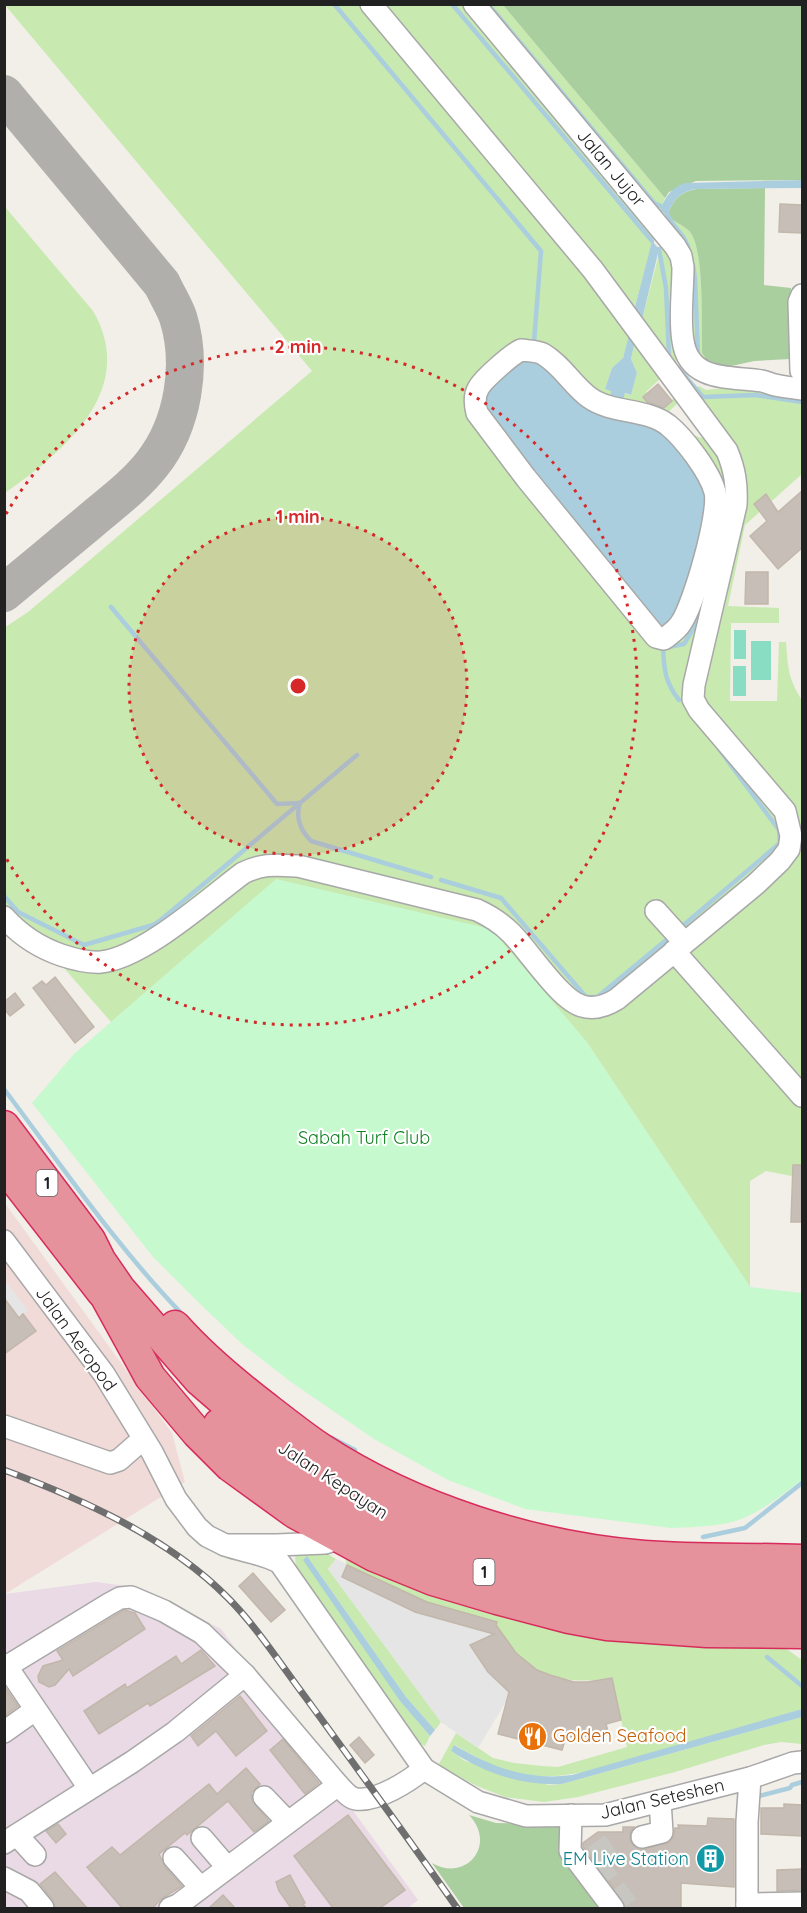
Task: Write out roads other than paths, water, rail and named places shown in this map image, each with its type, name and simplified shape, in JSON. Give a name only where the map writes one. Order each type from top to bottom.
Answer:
[{"type":"highway","name":"Jalan Kepayan","points":[[4,1126],[90,1240],[100,1260],[120,1289],[192,1373],[215,1407],[263,1461],[322,1502],[387,1536],[462,1565],[565,1591],[673,1603],[802,1605]]},
{"type":"highway","name":"Jalan Kepayan","points":[[4,1167],[160,1367],[185,1393],[215,1407],[276,1443],[366,1503],[395,1519],[501,1553],[583,1572],[802,1581]]},
{"type":"highway","points":[[90,1240],[108,1250],[182,1333],[229,1378],[278,1417],[321,1449],[430,1505],[490,1527],[572,1546],[644,1556],[802,1560]]},
{"type":"highway","points":[[106,1297],[150,1377],[197,1432],[230,1466],[295,1513],[374,1556],[433,1580],[497,1599],[569,1618],[607,1625],[707,1632],[802,1633]]},
{"type":"highway","points":[[773,1559],[802,1553]]},
{"type":"highway","points":[[766,1631],[802,1651]]},
{"type":"street","points":[[4,917],[16,932],[54,952],[86,961],[114,960],[152,942],[243,873],[257,866],[269,864],[298,866],[477,910],[502,925],[562,993],[573,1002],[583,1007],[605,1007],[756,884],[789,849],[791,836],[785,811],[699,710],[693,699],[694,685],[735,505],[737,487],[734,468],[727,451],[593,270],[371,4]]},
{"type":"street","name":"Jalan Jujor","points":[[474,4],[667,235],[681,256],[683,340],[688,355],[702,371],[709,375],[765,381],[770,373],[802,377]]},
{"type":"street","points":[[802,295],[799,302],[802,377]]},
{"type":"street","points":[[521,350],[542,353],[592,399],[605,405],[659,420],[668,425],[673,432],[699,460],[711,480],[716,502],[714,518],[689,607],[677,629],[664,639],[659,639],[526,478],[477,413],[475,402],[478,389],[511,356],[521,350]]},
{"type":"street","points":[[673,432],[698,412]]},
{"type":"street","points":[[656,911],[679,946],[802,1096]]},
{"type":"street","points":[[4,1223],[29,1254],[114,1376],[128,1413]]},
{"type":"street","name":"Jalan Aeropod","points":[[4,1241],[104,1374],[186,1513],[207,1536],[225,1545]]},
{"type":"street","points":[[4,1426],[110,1463],[119,1460],[143,1439]]},
{"type":"street","points":[[225,1545],[326,1543],[340,1538]]},
{"type":"street","name":"Jalan Seteshen","points":[[295,1544],[290,1558],[300,1590]]},
{"type":"street","name":"Jalan Seteshen","points":[[225,1545],[268,1556],[280,1563],[424,1768],[478,1802],[575,1830],[607,1824],[660,1801],[802,1762]]},
{"type":"street","points":[[89,1788],[6,1667],[109,1604],[120,1598],[131,1596],[164,1611],[202,1633],[245,1675],[338,1785],[356,1799],[370,1797],[404,1785],[424,1768]]},
{"type":"street","points":[[35,1855],[11,1839],[175,1732],[245,1675]]},
{"type":"street","points":[[4,1732],[35,1710]]},
{"type":"street","points":[[750,1778],[754,1822],[747,1906],[802,1903]]},
{"type":"street","points":[[170,1908],[338,1785]]},
{"type":"street","points":[[264,1797],[288,1822]]},
{"type":"street","points":[[642,1837],[662,1832],[660,1801]]},
{"type":"street","points":[[575,1830],[570,1851],[613,1908]]},
{"type":"street","points":[[202,1838],[227,1867]]},
{"type":"street","points":[[174,1858],[200,1887]]},
{"type":"street","points":[[4,1878],[29,1891],[43,1908]]},
{"type":"water","points":[[802,180],[802,188],[695,189],[677,198],[667,216],[660,210],[670,193],[685,183]]},
{"type":"water","points":[[652,241],[659,249],[642,320],[634,311]]},
{"type":"water","points":[[631,327],[636,336],[631,359],[637,373],[631,395],[625,393],[622,403],[610,401],[611,391],[605,389],[612,368],[623,358]]},
{"type":"water","points":[[539,358],[667,431],[709,490],[695,578],[664,633],[482,412],[482,394],[514,359]]},
{"type":"water","points":[[307,1556],[406,1697],[435,1730],[430,1736],[400,1701],[303,1560]]},
{"type":"water","points":[[802,1709],[802,1717],[562,1784],[532,1783],[490,1772],[451,1751],[454,1745],[496,1766],[525,1774],[572,1775]]},
{"type":"waterway","points":[[334,4],[541,251],[534,342]]},
{"type":"waterway","points":[[452,4],[652,241]]},
{"type":"waterway","points":[[488,4],[654,203],[665,208],[670,221],[685,240],[690,254]]},
{"type":"waterway","points":[[659,249],[666,288],[669,357]]},
{"type":"waterway","points":[[693,265],[698,355]]},
{"type":"waterway","points":[[678,368],[703,397],[755,395],[802,402]]},
{"type":"waterway","points":[[111,607],[277,804],[300,803],[298,814],[300,824],[311,841],[431,877]]},
{"type":"waterway","points":[[679,700],[666,676],[663,648],[684,644],[693,629],[698,611]]},
{"type":"waterway","points":[[679,929],[780,843],[779,830],[719,749]]},
{"type":"waterway","points":[[4,896],[18,912],[84,945],[153,925],[357,755]]},
{"type":"waterway","points":[[441,880],[501,898],[586,997],[597,997],[671,936]]},
{"type":"waterway","points":[[4,1089],[112,1233],[158,1289],[183,1315]]},
{"type":"waterway","points":[[332,1438],[355,1450]]},
{"type":"waterway","points":[[703,1537],[745,1528],[802,1483]]},
{"type":"waterway","points":[[767,1657],[802,1686]]},
{"type":"waterway","points":[[757,1799],[759,1796],[790,1788],[802,1782]]},
{"type":"tunnel","points":[[611,1844],[592,1857],[630,1908]]},
{"type":"railway","points":[[4,1470],[94,1507],[123,1522],[179,1557],[205,1576],[228,1598],[268,1646],[457,1908]]},
{"type":"place","name":"Golden Seafood","points":[[532,1736]]},
{"type":"place","name":"EM Live Station","points":[[710,1859]]},
{"type":"park label","name":"Sabah Turf Club","points":[[364,1138]]}]
